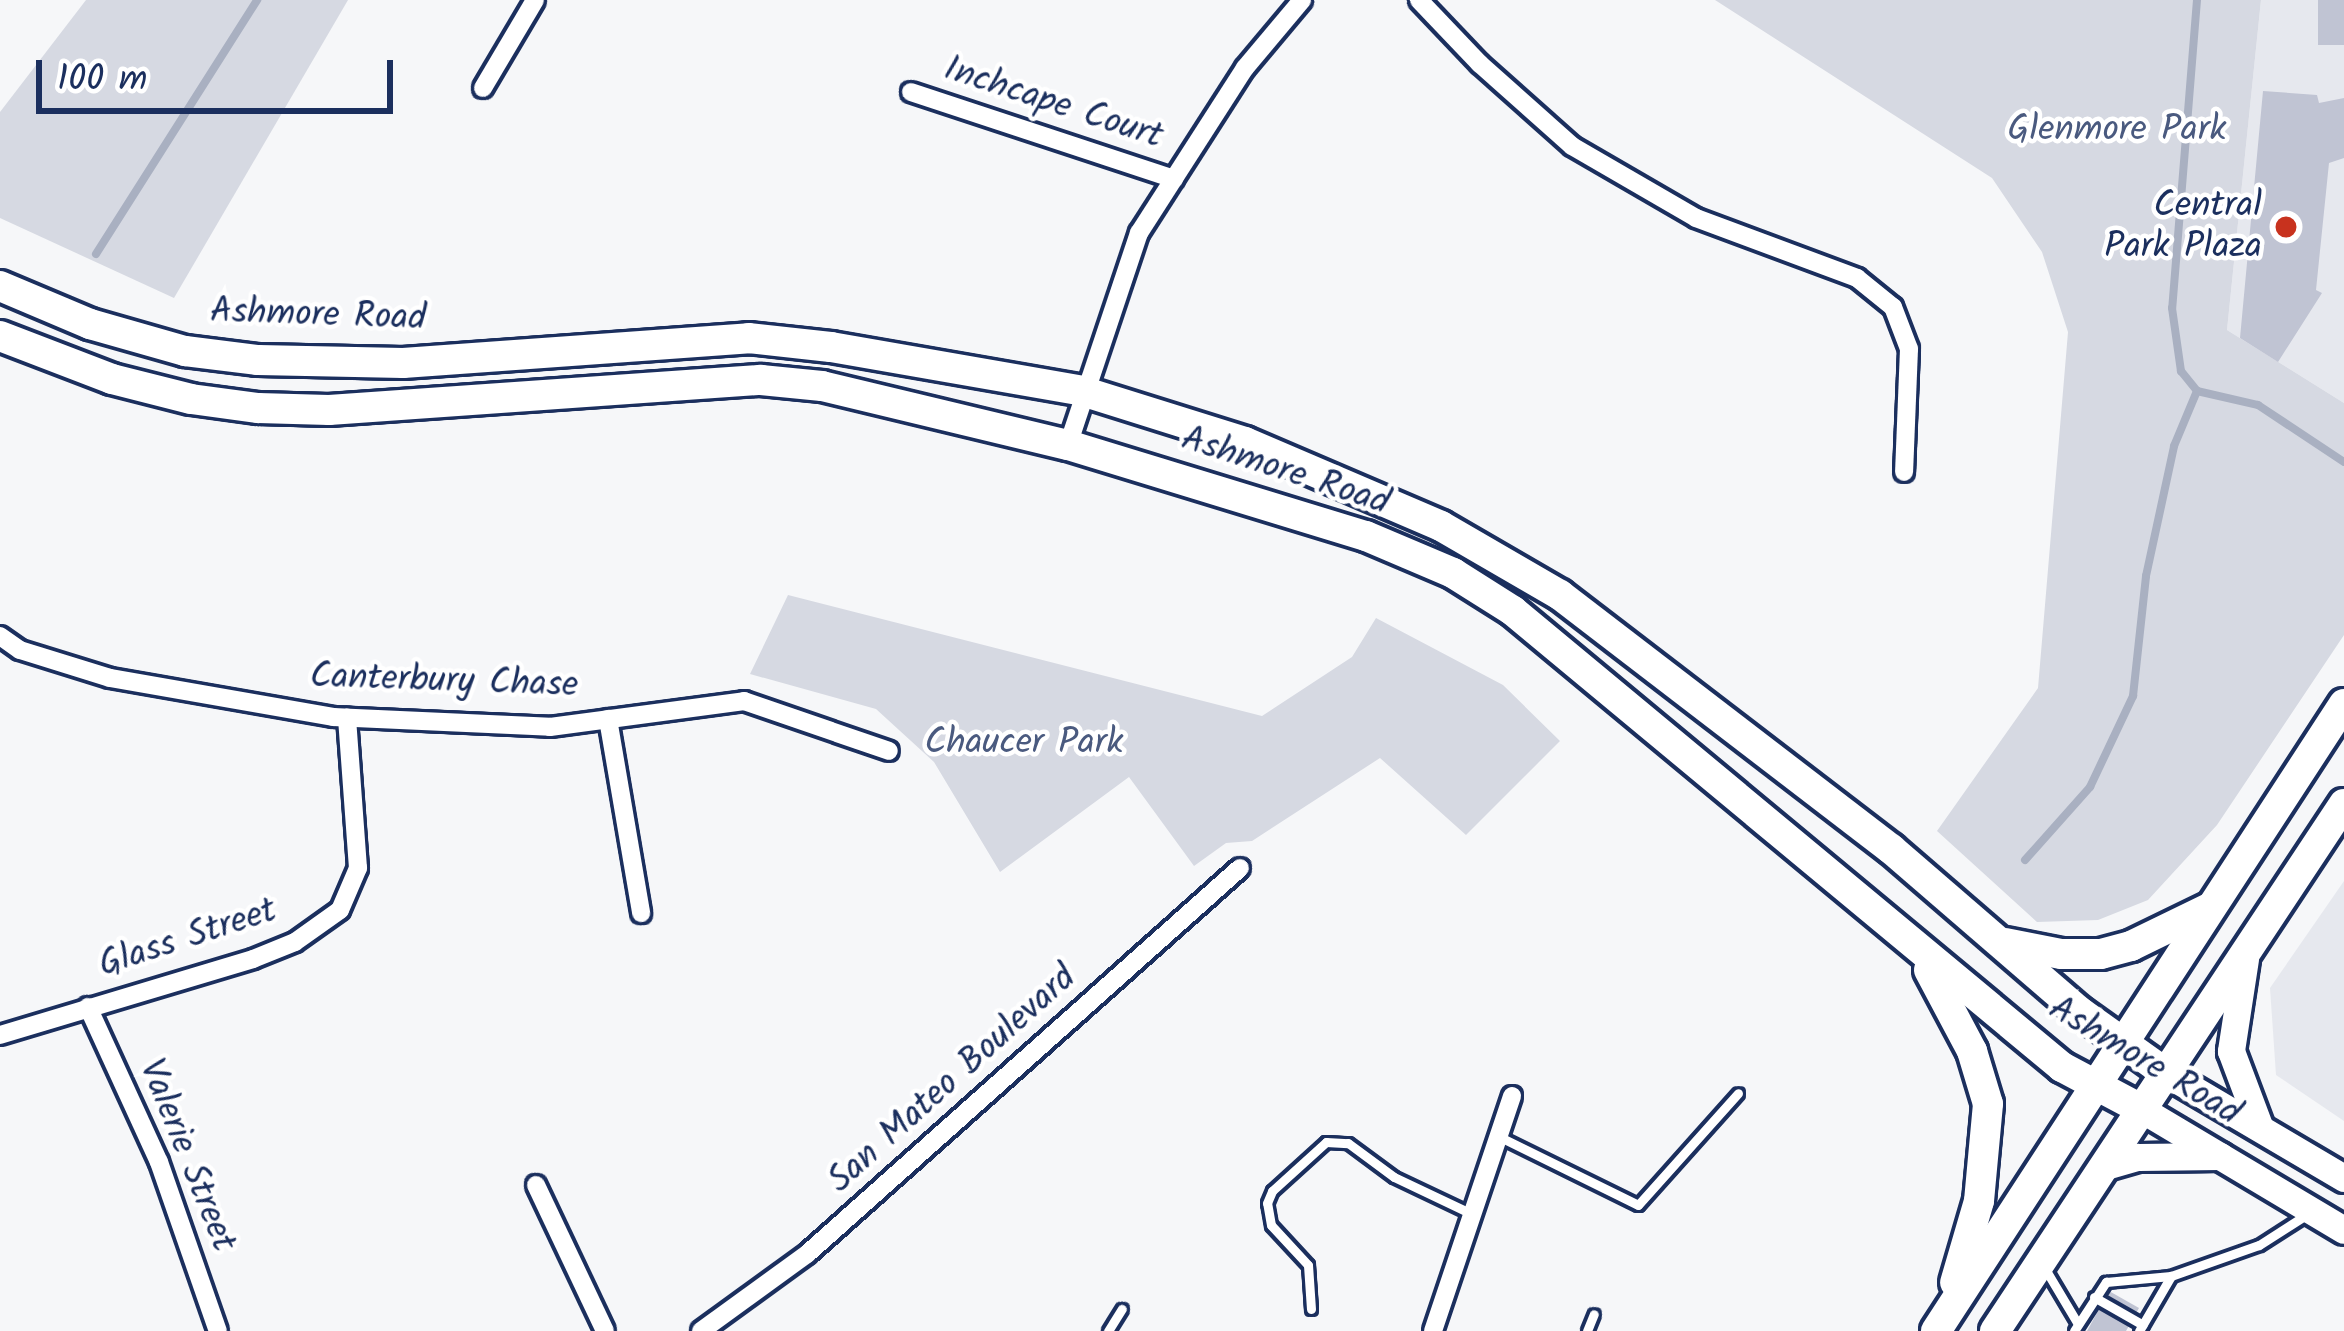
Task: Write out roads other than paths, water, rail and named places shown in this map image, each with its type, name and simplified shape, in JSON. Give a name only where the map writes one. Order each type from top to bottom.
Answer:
[{"type":"main road","name":"Ashmore Road","points":[[0,286],[90,324],[185,351],[258,360],[403,363],[748,338],[881,353],[1082,391],[1245,442],[1383,499],[1560,595],[1891,849],[2122,1043],[2344,1178]]},
{"type":"main road","name":"Ashmore Road","points":[[0,336],[112,379],[191,399],[258,407],[329,410],[761,380],[897,400],[1068,445],[1366,536],[1453,573],[1513,611],[1916,950],[2093,1085],[2316,1209],[2344,1230]]},
{"type":"main road","points":[[1941,1322],[2344,704]]},
{"type":"main road","points":[[1995,1331],[2344,804]]},
{"type":"main road","points":[[1999,942],[2061,954],[2101,954],[2131,946],[2214,905]]},
{"type":"main road","points":[[2247,948],[2231,1051],[2260,1128]]},
{"type":"main road","points":[[1916,950],[1961,1025],[1988,1104],[1978,1201],[1941,1322]]},
{"type":"main road","points":[[2102,1167],[2138,1157],[2224,1156]]},
{"type":"street","points":[[483,88],[535,0]]},
{"type":"street","points":[[1068,445],[1082,391],[1139,233],[1245,68],[1302,0]]},
{"type":"street","points":[[1419,0],[1480,64],[1572,146],[1696,218],[1857,278],[1893,307],[1909,350],[1904,472]]},
{"type":"street","name":"Inchcape Court","points":[[911,92],[1174,179]]},
{"type":"street","name":"Canterbury Chase","points":[[0,636],[20,650],[110,678],[347,717],[550,727],[743,701],[889,751]]},
{"type":"street","name":"Glass Street","points":[[0,1035],[253,959],[295,942],[340,910],[358,868],[347,717]]},
{"type":"street","points":[[608,719],[640,913]]},
{"type":"street","name":"San Mateo Boulevard","points":[[701,1331],[807,1254],[1240,868]]},
{"type":"street","name":"Valerie Street","points":[[88,1007],[158,1162],[218,1331]]},
{"type":"street","points":[[1433,1331],[1512,1096]]},
{"type":"street","points":[[536,1185],[605,1331]]},
{"type":"lane","points":[[1498,1136],[1638,1205],[1738,1094]]},
{"type":"lane","points":[[1311,1309],[1308,1265],[1271,1225],[1267,1204],[1272,1191],[1326,1142],[1348,1143],[1394,1177],[1472,1214]]},
{"type":"lane","points":[[2076,1328],[2106,1282],[2119,1277],[2170,1276],[2259,1245],[2316,1209]]},
{"type":"lane","points":[[2040,1261],[2076,1328]]},
{"type":"lane","points":[[2095,1297],[2141,1328],[2170,1276]]},
{"type":"lane","points":[[1108,1331],[1122,1309]]},
{"type":"lane","points":[[1588,1331],[1594,1314]]},
{"type":"waterway","points":[[96,254],[257,0]]},
{"type":"waterway","points":[[2197,0],[2172,308],[2181,371],[2197,391],[2258,405],[2344,462]]},
{"type":"waterway","points":[[2025,860],[2090,787],[2133,696],[2146,576],[2174,446],[2197,391]]},
{"type":"place","name":"Central Park Plaza","points":[[2286,227]]},
{"type":"park label","name":"Glenmore Park","points":[[2117,131]]},
{"type":"park label","name":"Chaucer Park","points":[[1024,744]]}]
